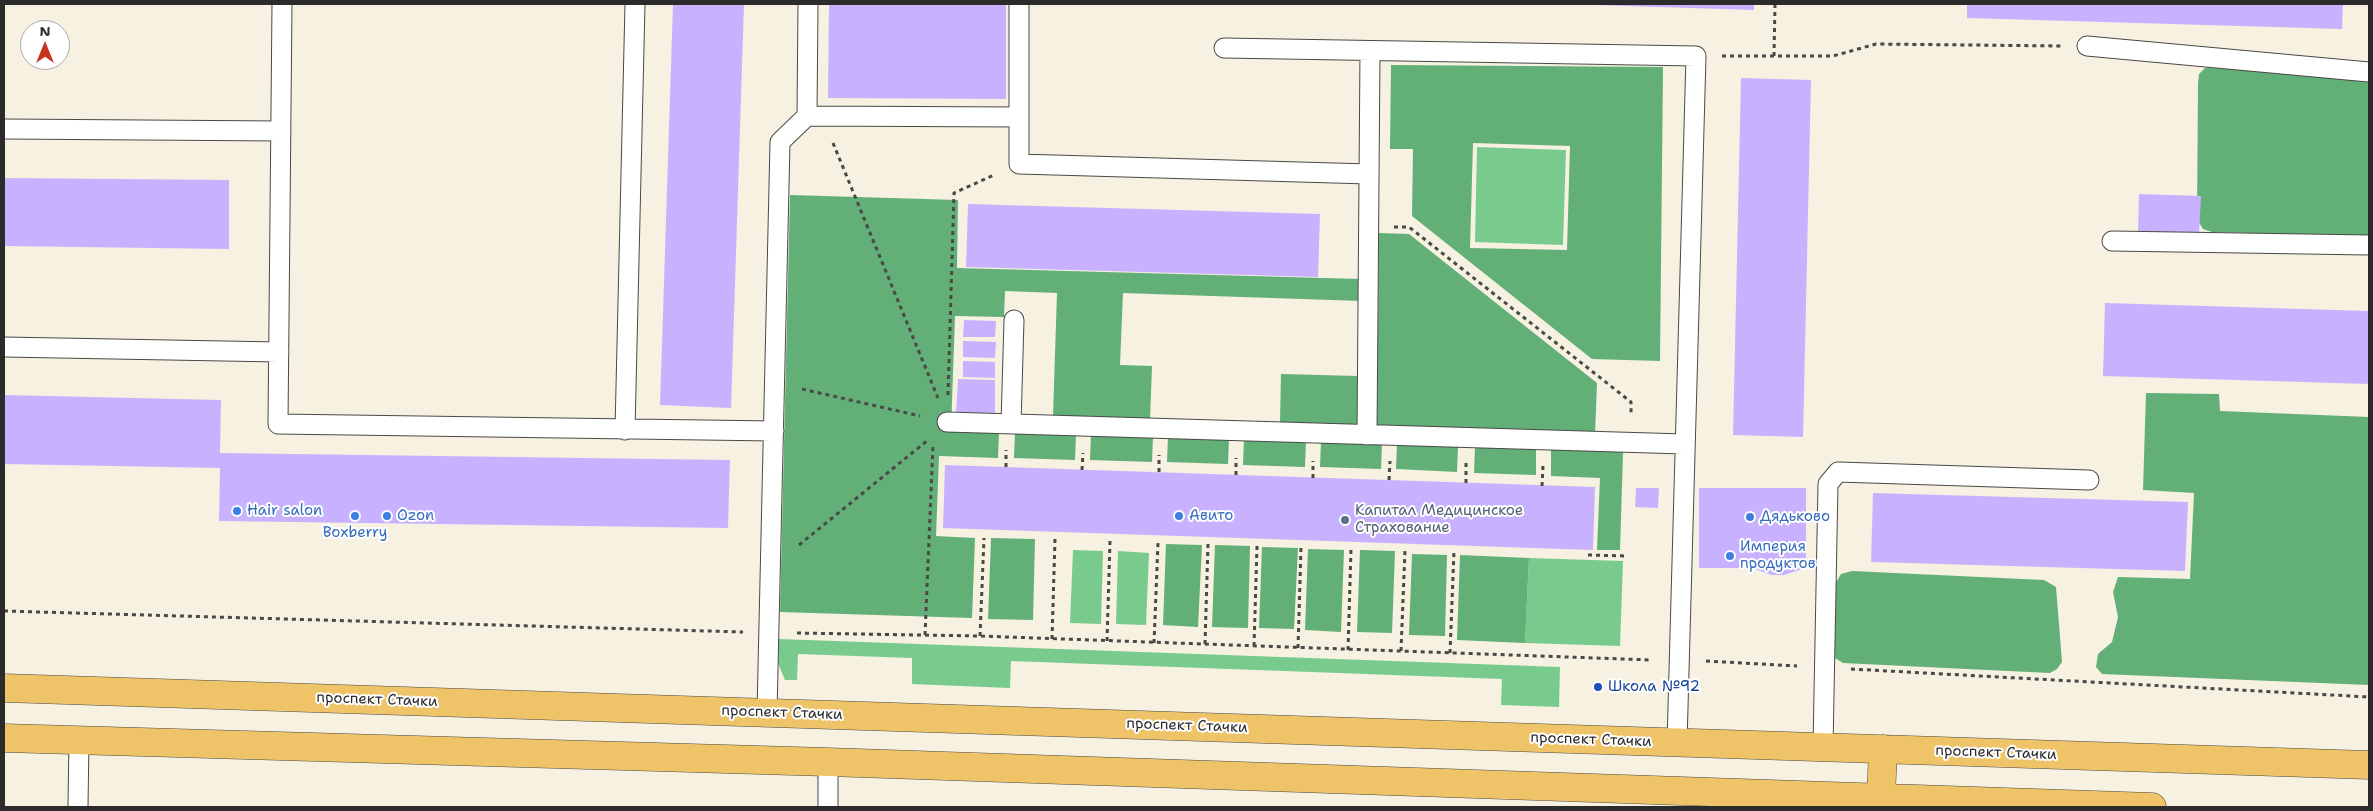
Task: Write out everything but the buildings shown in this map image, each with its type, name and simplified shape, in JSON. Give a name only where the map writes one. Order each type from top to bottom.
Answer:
[{"type":"main road","name":"проспект Стачки","points":[[4,688],[2369,765]]},
{"type":"main road","points":[[4,738],[828,762],[2152,807]]},
{"type":"main road","points":[[1881,798],[1883,749]]},
{"type":"lane","points":[[282,4],[278,424],[774,431]]},
{"type":"lane","points":[[625,430],[635,4]]},
{"type":"lane","points":[[808,4],[815,116]]},
{"type":"lane","points":[[1019,4],[1019,164],[1369,174]]},
{"type":"lane","points":[[2087,46],[2369,72]]},
{"type":"lane","points":[[1224,48],[1696,56],[1677,743]]},
{"type":"lane","points":[[1367,435],[1370,51]]},
{"type":"lane","points":[[767,712],[780,142],[815,116],[1019,117]]},
{"type":"lane","points":[[4,129],[281,131]]},
{"type":"lane","points":[[2112,241],[2369,245]]},
{"type":"lane","points":[[1011,424],[1014,320]]},
{"type":"lane","points":[[4,347],[279,352]]},
{"type":"lane","points":[[941,428],[1011,424],[1684,444]]},
{"type":"lane","points":[[1823,747],[1828,484],[1838,472],[2089,480]]},
{"type":"lane","points":[[78,807],[79,739]]},
{"type":"lane","points":[[828,762],[828,807]]},
{"type":"path","points":[[1774,56],[1775,4]]},
{"type":"path","points":[[1696,56],[1833,56],[1876,44],[2087,46]]},
{"type":"path","points":[[815,116],[941,428]]},
{"type":"path","points":[[925,635],[941,428],[954,193],[1019,164]]},
{"type":"path","points":[[1369,226],[1409,227],[1631,402],[1632,443]]},
{"type":"path","points":[[775,383],[941,428]]},
{"type":"path","points":[[769,569],[941,428]]},
{"type":"path","points":[[980,636],[984,538]]},
{"type":"path","points":[[1052,639],[1055,539]]},
{"type":"path","points":[[1107,641],[1110,541]]},
{"type":"path","points":[[1154,643],[1158,543]]},
{"type":"path","points":[[1205,644],[1208,544]]},
{"type":"path","points":[[1254,646],[1257,546]]},
{"type":"path","points":[[1298,648],[1301,547]]},
{"type":"path","points":[[1348,650],[1351,548]]},
{"type":"path","points":[[1402,651],[1405,550]]},
{"type":"path","points":[[1450,652],[1454,552]]},
{"type":"path","points":[[1588,555],[1628,556]]},
{"type":"path","points":[[4,611],[980,636],[1679,660],[2369,697]]},
{"type":"green space","points":[[1391,65],[1663,67],[1660,361],[1592,359],[1412,216],[1413,149],[1390,149]],"holes":[[[1473,143],[1570,146],[1567,250],[1470,248]]]},
{"type":"green space","points":[[2214,67],[2369,81],[2369,236],[2212,232],[2203,229],[2197,219],[2198,85],[2199,74],[2205,68]]},
{"type":"green space","points":[[1477,147],[1566,150],[1563,245],[1475,242]]},
{"type":"green space","points":[[790,195],[958,200],[957,268],[1361,279],[1361,301],[1123,293],[1120,365],[1152,366],[1150,420],[1053,416],[1057,293],[1005,291],[1004,317],[955,316],[951,430],[999,431],[998,458],[939,456],[936,536],[975,538],[972,618],[780,612]]},
{"type":"green space","points":[[1379,233],[1409,234],[1597,383],[1595,434],[1377,427]]},
{"type":"green space","points":[[1281,374],[1358,376],[1357,426],[1280,423]]},
{"type":"green space","points":[[2146,393],[2219,394],[2220,411],[2369,417],[2369,685],[2102,674],[2096,667],[2098,654],[2112,642],[2118,617],[2113,592],[2118,577],[2190,579],[2194,493],[2143,490]]},
{"type":"green space","points":[[1015,431],[1076,434],[1075,460],[1014,458]]},
{"type":"green space","points":[[1091,434],[1153,436],[1152,462],[1090,460]]},
{"type":"green space","points":[[1168,436],[1229,438],[1228,464],[1167,462]]},
{"type":"green space","points":[[1244,438],[1306,441],[1305,467],[1243,465]]},
{"type":"green space","points":[[1321,441],[1382,443],[1381,469],[1320,467]]},
{"type":"green space","points":[[1397,443],[1458,446],[1457,472],[1396,469]]},
{"type":"green space","points":[[1475,446],[1536,449],[1536,475],[1474,473]]},
{"type":"green space","points":[[1551,449],[1623,452],[1620,550],[1597,550],[1600,478],[1551,476]]},
{"type":"green space","points":[[991,538],[1035,539],[1033,620],[988,619]]},
{"type":"green space","points":[[1166,544],[1202,545],[1198,627],[1163,625]]},
{"type":"green space","points":[[1215,545],[1250,546],[1248,628],[1212,627]]},
{"type":"green space","points":[[1262,547],[1298,548],[1294,629],[1259,628]]},
{"type":"green space","points":[[1308,549],[1344,550],[1341,632],[1305,630]]},
{"type":"green space","points":[[1073,550],[1103,551],[1101,624],[1070,623]]},
{"type":"green space","points":[[1360,550],[1395,551],[1392,633],[1357,632]]},
{"type":"green space","points":[[1118,551],[1149,553],[1146,625],[1116,624]]},
{"type":"green space","points":[[1412,554],[1447,555],[1445,636],[1409,635]]},
{"type":"green space","points":[[1460,555],[1529,558],[1525,643],[1457,640]]},
{"type":"green space","points":[[1529,558],[1623,561],[1620,646],[1525,643]]},
{"type":"green space","points":[[1852,571],[2044,580],[2056,587],[2062,662],[2057,669],[2050,673],[1843,663],[1835,658],[1832,651],[1834,586],[1841,574]]},
{"type":"green space","points":[[779,639],[1560,667],[1559,707],[1501,705],[1502,679],[1011,661],[1010,688],[912,684],[912,658],[798,654],[797,680],[785,680],[778,663]]},
{"type":"place","name":"Hair salon","points":[[237,511]]},
{"type":"place","name":"Boxberry","points":[[355,516]]},
{"type":"place","name":"Ozon","points":[[387,516]]},
{"type":"place","name":"Авито","points":[[1179,516]]},
{"type":"place","name":"Дядьково","points":[[1750,517]]},
{"type":"place","name":"Капитал Медицинское Страхование","points":[[1345,520]]},
{"type":"place","name":"Империя продуктов","points":[[1730,556]]},
{"type":"place","name":"Школа №92","points":[[1598,687]]}]
